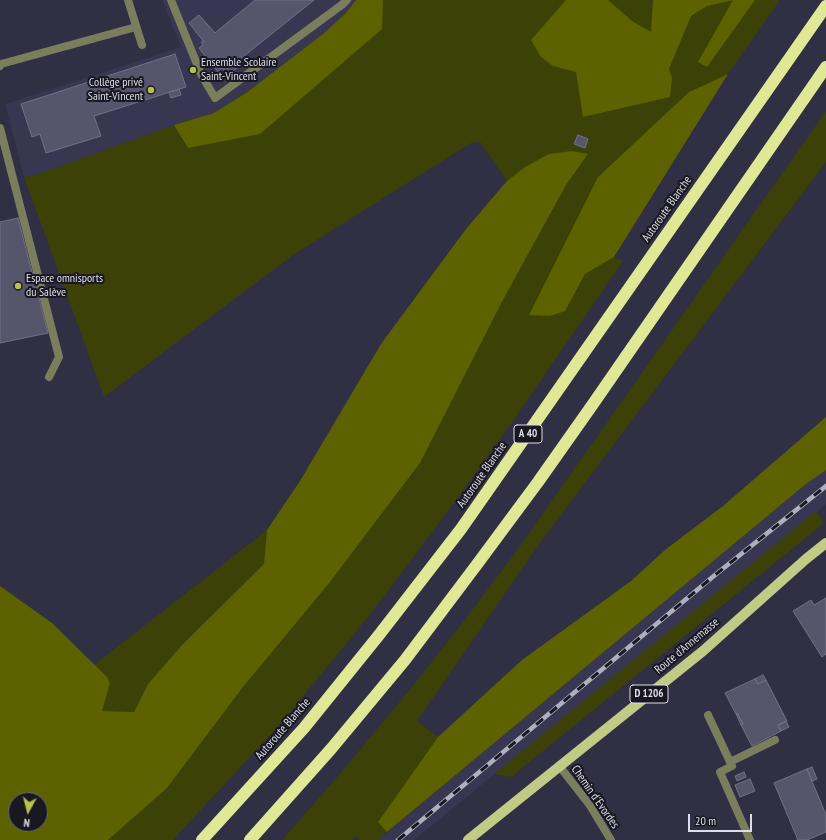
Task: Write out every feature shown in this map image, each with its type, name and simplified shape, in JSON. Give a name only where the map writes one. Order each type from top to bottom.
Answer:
[{"type":"highway","name":"Autoroute Blanche","points":[[202,840],[304,728],[379,635],[461,529],[826,6]]},
{"type":"highway","points":[[250,840],[336,744],[405,660],[478,563],[593,404],[826,67]]},
{"type":"main road","name":"Route d'Annemasse","points":[[468,840],[703,651],[826,543]]},
{"type":"street","points":[[128,0],[142,45]]},
{"type":"street","points":[[171,0],[201,74],[215,98],[347,0]]},
{"type":"street","points":[[0,66],[1,64],[136,26]]},
{"type":"street","points":[[0,128],[60,357],[49,378]]},
{"type":"street","points":[[708,715],[732,766],[720,772],[750,840]]},
{"type":"street","points":[[730,762],[775,740]]},
{"type":"street","name":"Chemin d'Evordes","points":[[560,767],[588,804],[611,840]]},
{"type":"shaded area","name":"Ensemble Scolaire Saint-Vincent","points":[[162,0],[356,0],[346,13],[323,34],[246,93],[214,113],[174,125],[33,176],[24,177],[5,104],[181,47]]},
{"type":"shaded area","points":[[356,0],[383,0],[382,29],[260,134],[188,148],[174,125],[214,113],[246,93],[323,34],[346,13]]},
{"type":"shaded area","points":[[566,0],[608,0],[632,21],[651,32],[653,0],[733,0],[707,6],[691,16],[669,69],[672,78],[670,97],[583,117],[576,72],[553,66],[541,57],[531,40]]},
{"type":"shaded area","points":[[733,0],[755,0],[707,67],[698,62]]},
{"type":"shaded area","points":[[728,74],[614,257],[585,274],[565,311],[550,316],[529,315],[598,177],[689,92]]},
{"type":"shaded area","points":[[572,151],[588,154],[566,185],[504,298],[420,463],[330,582],[243,687],[167,788],[108,840],[0,840],[0,586],[52,623],[107,677],[110,683],[102,711],[134,712],[148,684],[182,645],[264,564],[267,530],[300,481],[381,344],[466,229],[507,181],[525,167],[549,154]]},
{"type":"shaded area","points":[[826,417],[826,470],[806,484],[387,832],[378,822],[438,737],[522,660],[631,581],[665,550],[723,506]]},
{"type":"shaded area","points":[[826,470],[826,504],[414,840],[378,840],[806,484]]},
{"type":"green space","points":[[356,0],[780,0],[728,74],[689,92],[598,177],[565,311],[585,274],[614,257],[623,261],[515,418],[459,496],[372,612],[283,721],[173,840],[108,840],[167,788],[243,687],[330,582],[420,463],[504,298],[566,185],[588,155],[572,151],[525,167],[507,181],[480,142],[471,143],[293,255],[104,397],[24,177],[33,176],[174,125],[214,113],[246,93],[323,34],[346,13]]},
{"type":"green space","points":[[826,111],[826,162],[539,544],[417,721],[438,737],[378,822],[387,832],[378,840],[360,840],[356,836],[351,840],[282,840],[339,775],[411,688],[518,549]]},
{"type":"green space","points":[[816,511],[824,523],[511,777],[494,774]]},
{"type":"green space","points":[[267,530],[264,564],[182,645],[148,684],[134,712],[102,711],[110,683],[94,665]]},
{"type":"building","points":[[255,0],[314,0],[234,64],[237,68],[228,75],[222,68],[218,72],[199,48],[203,45],[201,42],[204,42],[189,23],[199,15],[215,33]]},
{"type":"building","points":[[175,54],[186,87],[94,116],[101,136],[46,153],[40,134],[32,137],[21,104]]},
{"type":"building","points":[[179,89],[181,95],[171,98],[169,92]]},
{"type":"building","points":[[578,135],[588,139],[585,148],[574,144]]},
{"type":"building","name":"Espace omnisports du Salève","points":[[18,218],[48,333],[0,343],[0,222]]},
{"type":"building","points":[[826,598],[826,654],[822,657],[793,611],[811,600],[814,605]]},
{"type":"building","points":[[763,675],[766,680],[758,684],[755,679]]},
{"type":"building","points":[[755,679],[758,684],[766,680],[787,721],[778,725],[781,731],[752,746],[741,725],[743,724],[725,693]]},
{"type":"building","points":[[737,713],[743,724],[741,725],[736,714]]},
{"type":"building","points":[[786,721],[789,727],[781,731],[778,725]]},
{"type":"building","points":[[812,767],[817,779],[812,781],[807,769]]},
{"type":"building","points":[[807,769],[826,815],[826,832],[807,840],[798,840],[774,783]]},
{"type":"building","points":[[744,772],[746,777],[737,781],[735,776]]},
{"type":"building","points":[[750,779],[755,791],[740,797],[735,785]]},
{"type":"railway","points":[[398,840],[715,575],[826,486]]},
{"type":"place","name":"Ensemble Scolaire Saint-Vincent","points":[[193,70]]},
{"type":"place","name":"Collège privé Saint-Vincent","points":[[151,90]]},
{"type":"place","name":"Espace omnisports du Salève","points":[[18,286]]}]
